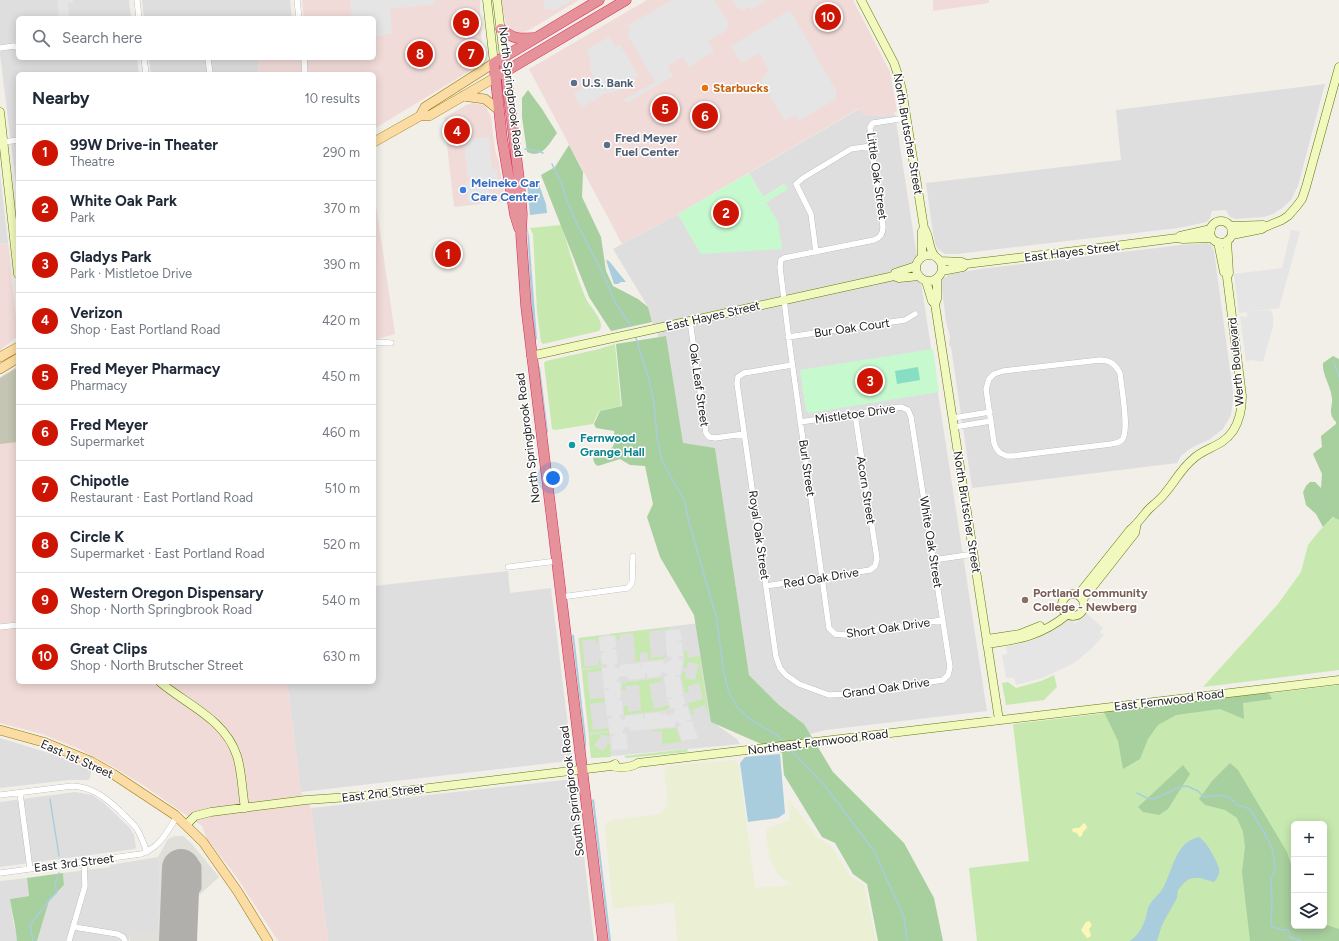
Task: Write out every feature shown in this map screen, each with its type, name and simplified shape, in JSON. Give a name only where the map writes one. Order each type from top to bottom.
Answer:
[{"type":"highway","points":[[494,63],[600,0]]},
{"type":"highway","points":[[496,77],[626,0]]},
{"type":"highway","points":[[501,30],[515,38],[535,38]]},
{"type":"highway","name":"North Springbrook Road","points":[[504,57],[519,179],[522,214],[521,234],[531,356],[566,638]]},
{"type":"highway","name":"North Springbrook Road","points":[[494,63],[499,110],[515,215],[521,234]]},
{"type":"highway","points":[[512,194],[515,193],[518,210],[522,214]]},
{"type":"highway","name":"South Springbrook Road","points":[[566,638],[603,941]]},
{"type":"main road","points":[[420,116],[425,107],[494,63]]},
{"type":"main road","points":[[376,141],[420,116],[430,116],[496,77]]},
{"type":"main road","points":[[463,96],[485,99],[499,110]]},
{"type":"main road","points":[[0,357],[16,347]]},
{"type":"main road","points":[[0,369],[16,359]]},
{"type":"main road","name":"East 1st Street","points":[[0,730],[43,742],[92,762],[113,774],[149,799],[209,853]]},
{"type":"main road","name":"East 1st Street","points":[[149,799],[164,807],[186,824],[203,842],[209,853]]},
{"type":"main road","points":[[209,853],[238,892],[268,941]]},
{"type":"street","points":[[137,0],[139,16]]},
{"type":"street","points":[[297,0],[299,16]]},
{"type":"street","name":"North Springbrook Road","points":[[487,0],[494,63]]},
{"type":"street","name":"North Springbrook Road","points":[[497,0],[504,57]]},
{"type":"street","name":"North Brutscher Street","points":[[861,0],[897,69],[924,228],[934,256]]},
{"type":"street","points":[[0,48],[16,47]]},
{"type":"street","points":[[144,60],[146,72]]},
{"type":"street","points":[[208,60],[210,72]]},
{"type":"street","points":[[304,60],[306,72]]},
{"type":"street","name":"East Hayes Street","points":[[941,262],[962,262],[966,264],[1178,238],[1222,239],[1262,229],[1265,226],[1277,222],[1288,216],[1302,199],[1339,67]]},
{"type":"street","points":[[0,112],[16,255]]},
{"type":"street","name":"Little Oak Street","points":[[816,252],[878,238],[882,235],[883,227],[870,146],[870,127],[873,123],[906,118]]},
{"type":"street","points":[[4,142],[16,140]]},
{"type":"street","points":[[816,252],[811,214],[796,184],[803,178],[852,149],[870,146]]},
{"type":"street","points":[[1230,226],[1232,228],[1222,239],[1210,233],[1214,224],[1220,221],[1226,222],[1230,226],[1265,226]]},
{"type":"street","name":"North Brutscher Street","points":[[922,257],[922,232],[924,228]]},
{"type":"street","name":"East Hayes Street","points":[[1178,238],[1182,235],[1211,229]]},
{"type":"street","name":"Werth Boulevard","points":[[1081,597],[1130,530],[1166,493],[1192,459],[1219,445],[1226,439],[1233,431],[1240,416],[1242,396],[1227,277],[1229,273],[1222,239]]},
{"type":"street","name":"Burl Street","points":[[816,252],[787,257],[781,260],[780,267],[788,337],[829,628],[835,634]]},
{"type":"street","points":[[930,254],[934,256],[941,262],[942,271],[940,276],[936,279],[926,281],[918,276],[916,266],[917,262],[922,257],[930,254]]},
{"type":"street","name":"East Hayes Street","points":[[942,271],[963,267],[966,264]]},
{"type":"street","name":"East Hayes Street","points":[[894,276],[895,273],[916,266]]},
{"type":"street","name":"East Hayes Street","points":[[531,356],[894,276],[899,278],[918,276]]},
{"type":"street","name":"North Brutscher Street","points":[[936,279],[937,299],[935,304],[999,720]]},
{"type":"street","name":"North Brutscher Street","points":[[926,281],[932,301],[935,304]]},
{"type":"street","name":"Bur Oak Court","points":[[788,337],[905,320],[915,314]]},
{"type":"street","name":"Oak Leaf Street","points":[[690,321],[706,433],[709,437],[715,438],[744,434]]},
{"type":"street","points":[[376,342],[391,343]]},
{"type":"street","points":[[1105,360],[1111,362],[1117,367],[1120,374],[1126,428],[1123,439],[1118,442],[1007,456],[1000,453],[996,448],[990,412],[986,389],[989,380],[994,374],[1003,371],[1105,360]]},
{"type":"street","name":"Royal Oak Street","points":[[792,365],[744,372],[738,377],[737,383],[776,657],[780,668],[786,675],[799,684]]},
{"type":"street","name":"Mistletoe Drive","points":[[800,422],[901,407],[908,410]]},
{"type":"street","name":"White Oak Street","points":[[908,410],[911,417],[934,560],[950,667],[948,675]]},
{"type":"street","points":[[952,418],[990,412]]},
{"type":"street","name":"Acorn Street","points":[[855,414],[877,559],[875,566]]},
{"type":"street","points":[[954,427],[991,421]]},
{"type":"street","points":[[934,560],[974,554]]},
{"type":"street","points":[[562,597],[628,588],[632,583],[633,556]]},
{"type":"street","points":[[508,567],[557,560]]},
{"type":"street","name":"Red Oak Drive","points":[[766,586],[870,570],[875,566]]},
{"type":"street","name":"Werth Boulevard","points":[[1070,595],[1081,597],[1084,607],[1080,613],[1073,616],[1066,612],[1063,606],[1065,599],[1070,595]]},
{"type":"street","name":"Werth Boulevard","points":[[987,642],[1030,636],[1041,632],[1066,612]]},
{"type":"street","name":"Short Oak Drive","points":[[835,634],[844,635],[942,620]]},
{"type":"street","points":[[0,627],[16,625]]},
{"type":"street","name":"Grand Oak Drive","points":[[799,684],[822,694],[837,695],[943,680],[948,675]]},
{"type":"street","name":"East Fernwood Road","points":[[999,720],[1339,680]]},
{"type":"street","points":[[162,684],[211,718],[226,734],[237,756],[245,808]]},
{"type":"street","name":"Northeast Fernwood Road","points":[[582,769],[611,766],[616,763],[633,761],[638,763],[999,720]]},
{"type":"street","name":"East 2nd Street","points":[[186,824],[195,816],[206,812],[363,796],[582,769]]},
{"type":"street","points":[[0,795],[72,786],[92,790],[105,797],[132,822],[139,832],[146,852],[160,842],[174,821]]},
{"type":"street","points":[[20,793],[30,869]]},
{"type":"street","name":"East 3rd Street","points":[[0,873],[134,856],[146,852]]},
{"type":"street","points":[[69,941],[85,886],[84,862]]},
{"type":"street","points":[[74,927],[117,934],[123,937],[125,941]]},
{"type":"shaded area","points":[[0,0],[129,0],[131,16],[16,16],[16,60],[137,60],[139,72],[16,72],[16,185],[0,54]]},
{"type":"shaded area","points":[[57,0],[73,0],[73,2],[68,3],[69,16],[59,16]]},
{"type":"shaded area","points":[[142,0],[290,0],[292,16],[144,16]]},
{"type":"shaded area","points":[[302,0],[480,0],[480,24],[483,55],[478,56],[476,60],[476,67],[376,128],[376,72],[259,72],[258,60],[376,60],[376,16],[304,16]]},
{"type":"shaded area","points":[[350,0],[434,0],[435,4],[390,9],[392,33],[376,37],[376,16],[352,16]]},
{"type":"shaded area","points":[[501,0],[579,0],[529,30],[520,33],[512,31],[506,24]]},
{"type":"shaded area","points":[[543,0],[573,0],[553,11],[552,9],[545,10]]},
{"type":"shaded area","points":[[647,0],[853,0],[890,72],[897,111],[892,115],[874,116],[864,114],[858,109],[678,214],[622,244],[529,69]]},
{"type":"shaded area","points":[[672,0],[714,0],[729,23],[727,28],[722,33],[708,41],[714,51],[689,67],[683,57],[667,66],[673,76],[627,103],[623,100],[655,82],[627,34],[631,32],[627,26]]},
{"type":"shaded area","points":[[733,0],[764,0],[765,2],[751,10],[749,7],[742,10],[737,8]]},
{"type":"shaded area","points":[[933,0],[989,0],[989,3],[933,11]]},
{"type":"shaded area","points":[[790,10],[836,91],[836,99],[799,121],[795,115],[785,121],[761,81],[769,70],[759,53],[741,63],[731,46]]},
{"type":"shaded area","points":[[609,37],[616,47],[620,45],[638,75],[632,82],[617,91],[604,94],[582,108],[574,94],[596,81],[589,68],[591,63],[587,49]]},
{"type":"shaded area","points":[[149,60],[258,60],[259,72],[151,72]]},
{"type":"shaded area","points":[[1325,84],[1298,186],[1291,200],[1273,214],[1264,217],[1236,219],[1230,217],[1226,210],[1212,211],[1207,222],[1178,228],[957,254],[945,254],[936,246],[926,183],[1121,160],[1116,110]]},
{"type":"shaded area","points":[[472,103],[484,105],[491,117],[495,150],[499,163],[505,201],[454,207],[444,118]]},
{"type":"shaded area","points":[[859,109],[864,114],[874,116],[895,114],[987,711],[826,730],[810,734],[804,724],[779,705],[749,675],[715,448],[677,445],[658,335],[652,322],[648,307],[613,249],[678,214],[701,254],[766,202],[787,189],[784,184],[763,197],[749,173]]},
{"type":"shaded area","points":[[489,137],[492,169],[497,169],[499,189],[489,190],[490,200],[468,203],[465,182],[471,181],[473,177],[468,178],[464,145],[469,145],[468,139]]},
{"type":"shaded area","points":[[0,174],[8,243],[0,244]]},
{"type":"shaded area","points":[[376,205],[395,334],[376,339]]},
{"type":"shaded area","points":[[1291,230],[1300,232],[1279,308],[1239,313],[1234,274],[1282,268]]},
{"type":"shaded area","points":[[8,243],[16,317],[16,338],[0,350],[0,244]]},
{"type":"shaded area","points":[[1207,243],[1211,245],[1214,251],[1233,392],[1231,415],[1223,429],[1210,439],[1186,452],[1181,456],[1177,463],[972,488],[951,347],[949,345],[950,337],[946,322],[942,288],[942,281],[944,278],[951,274],[980,269]]},
{"type":"shaded area","points":[[1271,310],[1273,315],[1273,326],[1263,362],[1252,360],[1246,361],[1240,316],[1247,317],[1247,312]]},
{"type":"shaded area","points":[[16,367],[16,684],[287,684],[301,792],[311,808],[328,941],[278,941],[236,876],[207,839],[202,826],[143,785],[110,765],[77,748],[42,734],[0,723],[0,377]]},
{"type":"shaded area","points":[[16,368],[16,442],[0,444],[0,378]]},
{"type":"shaded area","points":[[508,571],[510,593],[551,588],[572,758],[569,761],[301,792],[287,684],[376,684],[376,586]]},
{"type":"shaded area","points":[[1086,613],[1103,628],[1100,632],[1104,635],[1090,650],[1074,663],[1043,678],[1016,685],[1014,678],[1006,678],[1002,655],[1007,654],[1006,647],[1033,640],[1048,633],[1070,618],[1075,624]]},
{"type":"shaded area","points":[[699,623],[710,703],[718,726],[737,739],[740,744],[591,758],[578,638]]},
{"type":"shaded area","points":[[680,629],[682,640],[677,642],[682,642],[683,656],[679,656],[678,659],[683,660],[680,676],[676,675],[675,677],[680,677],[683,695],[679,696],[683,696],[686,703],[682,705],[683,707],[687,706],[691,719],[687,722],[692,721],[698,738],[682,741],[677,727],[682,725],[677,722],[675,722],[675,727],[630,731],[629,727],[625,727],[622,731],[623,733],[626,732],[628,749],[612,750],[611,736],[616,735],[610,734],[607,719],[612,718],[612,715],[607,716],[604,690],[609,690],[609,688],[604,689],[602,668],[607,668],[607,664],[602,664],[601,653],[605,651],[600,651],[599,637],[615,636],[616,647],[612,649],[616,649],[618,663],[614,664],[618,669],[620,668],[620,665],[640,663],[642,667],[641,663],[663,660],[664,665],[671,660],[672,657],[667,656],[665,631]],"holes":[[[661,672],[668,676],[664,677],[667,698],[672,697],[668,700],[671,709],[676,708],[673,714],[668,716],[664,713],[661,716],[661,712],[645,714],[645,718],[643,718],[643,714],[625,716],[625,720],[621,719],[619,715],[623,714],[622,700],[617,700],[621,698],[620,682],[616,682],[619,677],[628,677],[629,680],[645,678],[645,674],[647,673],[647,678],[661,676]]]},
{"type":"shaded area","points":[[0,738],[52,754],[92,770],[89,780],[69,780],[0,788]]},
{"type":"shaded area","points":[[733,760],[736,761],[739,766],[755,888],[792,885],[780,877],[770,860],[766,836],[767,829],[790,820],[788,798],[817,837],[832,847],[850,876],[864,885],[876,941],[677,941],[674,902],[613,909],[605,827],[606,823],[612,820],[655,815],[663,812],[667,804],[664,772],[667,766]]},
{"type":"shaded area","points":[[573,779],[575,780],[594,941],[328,941],[311,808]]},
{"type":"shaded area","points":[[75,792],[92,795],[104,803],[130,828],[134,835],[135,849],[0,867],[0,802]]},
{"type":"shaded area","points":[[175,836],[183,836],[192,844],[219,877],[195,899],[189,914],[188,941],[130,941],[129,937],[158,930],[160,864],[158,857],[168,839]]},
{"type":"shaded area","points":[[158,857],[160,864],[158,931],[129,937],[129,941],[37,941],[49,901],[64,885],[63,873],[110,867],[110,865]]},
{"type":"shaded area","points":[[27,878],[29,896],[10,899],[17,941],[0,941],[0,881]]},
{"type":"green space","points":[[528,90],[557,133],[548,146],[537,154],[527,152],[522,117],[522,98]]},
{"type":"green space","points":[[569,145],[583,172],[582,197],[601,237],[606,271],[613,286],[638,299],[648,307],[652,322],[611,331],[589,297],[541,175],[555,167]]},
{"type":"green space","points":[[749,173],[763,197],[785,184],[788,189],[766,202],[778,222],[782,249],[701,254],[678,214]]},
{"type":"green space","points":[[561,225],[582,290],[599,319],[601,328],[599,331],[543,344],[541,342],[537,311],[533,234],[530,228]]},
{"type":"green space","points":[[666,336],[683,443],[715,448],[749,675],[779,705],[804,724],[833,772],[904,843],[934,898],[943,941],[878,941],[867,884],[853,874],[835,843],[822,837],[784,775],[782,753],[711,722],[694,615],[660,557],[647,517],[653,504],[645,466],[630,465],[620,459],[598,466],[595,464],[593,459],[596,453],[612,448],[615,442],[614,431],[596,428],[594,424],[600,411],[622,406],[616,344]]},
{"type":"green space","points":[[615,344],[621,406],[599,411],[593,424],[555,430],[552,429],[544,363],[546,361]]},
{"type":"green space","points":[[933,349],[939,392],[809,413],[806,411],[800,370]]},
{"type":"green space","points":[[1333,356],[1339,359],[1339,520],[1333,517],[1323,527],[1316,514],[1306,505],[1303,492],[1310,482],[1315,482],[1321,488],[1322,474],[1313,454],[1322,447],[1321,436],[1336,424],[1331,413],[1331,394],[1323,367],[1323,363]]},
{"type":"green space","points":[[918,367],[920,380],[897,384],[895,371]]},
{"type":"green space","points":[[1334,517],[1339,520],[1339,670],[1203,687],[1278,604],[1301,572],[1308,545],[1320,530]]},
{"type":"green space","points":[[670,627],[668,629],[649,631],[651,658],[665,656],[665,651],[666,656],[664,659],[648,660],[647,652],[640,653],[640,661],[634,662],[634,660],[636,660],[633,633],[619,635],[620,639],[617,640],[616,635],[609,634]]},
{"type":"green space","points":[[604,635],[598,637],[598,643],[596,643],[596,639],[582,641],[585,667],[599,665],[598,660],[600,659],[601,666],[594,668],[582,668],[579,638]]},
{"type":"green space","points":[[684,651],[687,651],[688,658],[700,656],[701,665],[688,662],[687,668],[683,668],[685,657]]},
{"type":"green space","points":[[698,666],[701,666],[709,717],[705,705],[692,710],[694,714],[692,716],[688,703],[703,699],[699,683],[688,686],[689,692],[685,693],[681,676],[683,672],[686,672],[685,678],[695,680]]},
{"type":"green space","points":[[601,667],[601,671],[587,673],[590,699],[604,698],[605,702],[590,704],[593,730],[608,728],[609,731],[589,733],[582,670]]},
{"type":"green space","points":[[1054,675],[1057,687],[1044,700],[1006,705],[1002,683],[1008,682],[1016,688],[1041,681]]},
{"type":"green space","points":[[662,678],[661,682],[649,684],[654,709],[669,705],[669,708],[665,710],[624,715],[624,706],[628,706],[628,712],[641,710],[639,685],[625,686],[626,690],[622,690],[622,682],[625,684],[627,682]]},
{"type":"green space","points":[[1339,685],[1339,941],[977,941],[969,868],[1029,861],[1013,724]]},
{"type":"green space","points":[[1267,690],[1272,699],[1243,703],[1244,719],[1220,709],[1176,715],[1158,725],[1148,739],[1140,759],[1123,769],[1118,741],[1103,710]]},
{"type":"green space","points":[[676,728],[681,742],[662,744],[662,731],[653,732],[653,730]]},
{"type":"green space","points":[[609,732],[609,738],[602,734],[594,746],[603,751],[608,743],[610,744],[611,757],[591,758],[589,735]]},
{"type":"green space","points":[[688,749],[687,752],[626,758],[624,756]]},
{"type":"green space","points":[[1230,763],[1238,770],[1287,852],[1291,864],[1291,929],[1327,929],[1327,925],[1339,929],[1339,941],[1250,941],[1242,872],[1245,847],[1243,832],[1237,818],[1225,810],[1205,805],[1199,799],[1212,781]]},
{"type":"green space","points":[[1183,765],[1190,774],[1168,809],[1159,815],[1143,812],[1138,807]]},
{"type":"green space","points":[[63,873],[64,885],[49,901],[37,941],[17,941],[10,899],[29,896],[27,878]]},
{"type":"sand","points":[[1084,823],[1087,828],[1083,832],[1082,836],[1079,837],[1077,833],[1073,832],[1072,830],[1074,828],[1079,828]]},
{"type":"sand","points":[[1089,921],[1092,925],[1089,929],[1091,935],[1087,938],[1081,930],[1086,922]]},
{"type":"water","points":[[538,182],[546,204],[547,213],[530,215],[527,183]]},
{"type":"water","points":[[527,227],[537,339],[535,340],[532,315]]},
{"type":"water","points":[[606,260],[609,261],[626,282],[614,284]]},
{"type":"water","points":[[539,367],[548,432],[547,433]]},
{"type":"water","points":[[572,635],[574,635],[586,739],[586,753]]},
{"type":"water","points":[[780,754],[785,813],[778,818],[748,822],[740,763],[745,757]]},
{"type":"water","points":[[594,799],[611,941],[609,941],[592,800]]},
{"type":"water","points":[[1199,837],[1208,846],[1217,864],[1219,872],[1217,878],[1214,882],[1195,878],[1189,879],[1184,883],[1178,890],[1177,898],[1162,925],[1157,941],[1129,941],[1138,934],[1142,927],[1149,905],[1163,888],[1180,851],[1191,840]]},
{"type":"waterway","points":[[525,149],[543,153]]},
{"type":"waterway","points":[[552,164],[562,184],[574,218],[605,278],[615,302],[631,326]]},
{"type":"waterway","points":[[636,338],[649,380],[654,403],[657,437],[662,461],[684,500],[716,616],[724,673],[729,693],[737,707],[751,720],[777,735],[782,740]]},
{"type":"waterway","points":[[1334,362],[1339,377]]},
{"type":"waterway","points":[[791,750],[824,785],[874,851],[904,917],[907,941]]},
{"type":"waterway","points":[[1137,793],[1147,798],[1154,799],[1180,787],[1187,786],[1198,791],[1204,797],[1218,795],[1230,798],[1237,805],[1250,809],[1269,841],[1273,852],[1275,870],[1271,879],[1272,927],[1288,930],[1290,937],[1301,941]]},
{"type":"waterway","points":[[50,799],[59,856]]},
{"type":"waterway","points":[[33,941],[30,925],[57,892],[55,885],[59,873]]},
{"type":"taxiway","points":[[180,896],[194,887],[194,867],[191,865],[186,865],[181,868]]},
{"type":"runway","points":[[178,941],[181,868]]},
{"type":"place","name":"Great Clips","points":[[828,17]]},
{"type":"place","name":"Western Oregon Dispensary","points":[[466,23]]},
{"type":"place","name":"Circle K","points":[[420,54]]},
{"type":"place","name":"Chipotle","points":[[471,54]]},
{"type":"place","name":"U.S. Bank","points":[[574,83]]},
{"type":"place","name":"Starbucks","points":[[705,88]]},
{"type":"place","name":"Fred Meyer Pharmacy","points":[[665,109]]},
{"type":"place","name":"Fred Meyer","points":[[705,116]]},
{"type":"place","name":"Verizon","points":[[457,131]]},
{"type":"place","name":"Fred Meyer Fuel Center","points":[[607,145]]},
{"type":"place","name":"Meineke Car Care Center","points":[[463,190]]},
{"type":"place","name":"White Oak Park","points":[[726,213]]},
{"type":"place","name":"99W Drive-in Theater","points":[[448,254]]},
{"type":"place","name":"Gladys Park","points":[[870,381]]},
{"type":"place","name":"Fernwood Grange Hall","points":[[572,445]]},
{"type":"place","name":"Portland Community College - Newberg","points":[[1025,600]]}]
